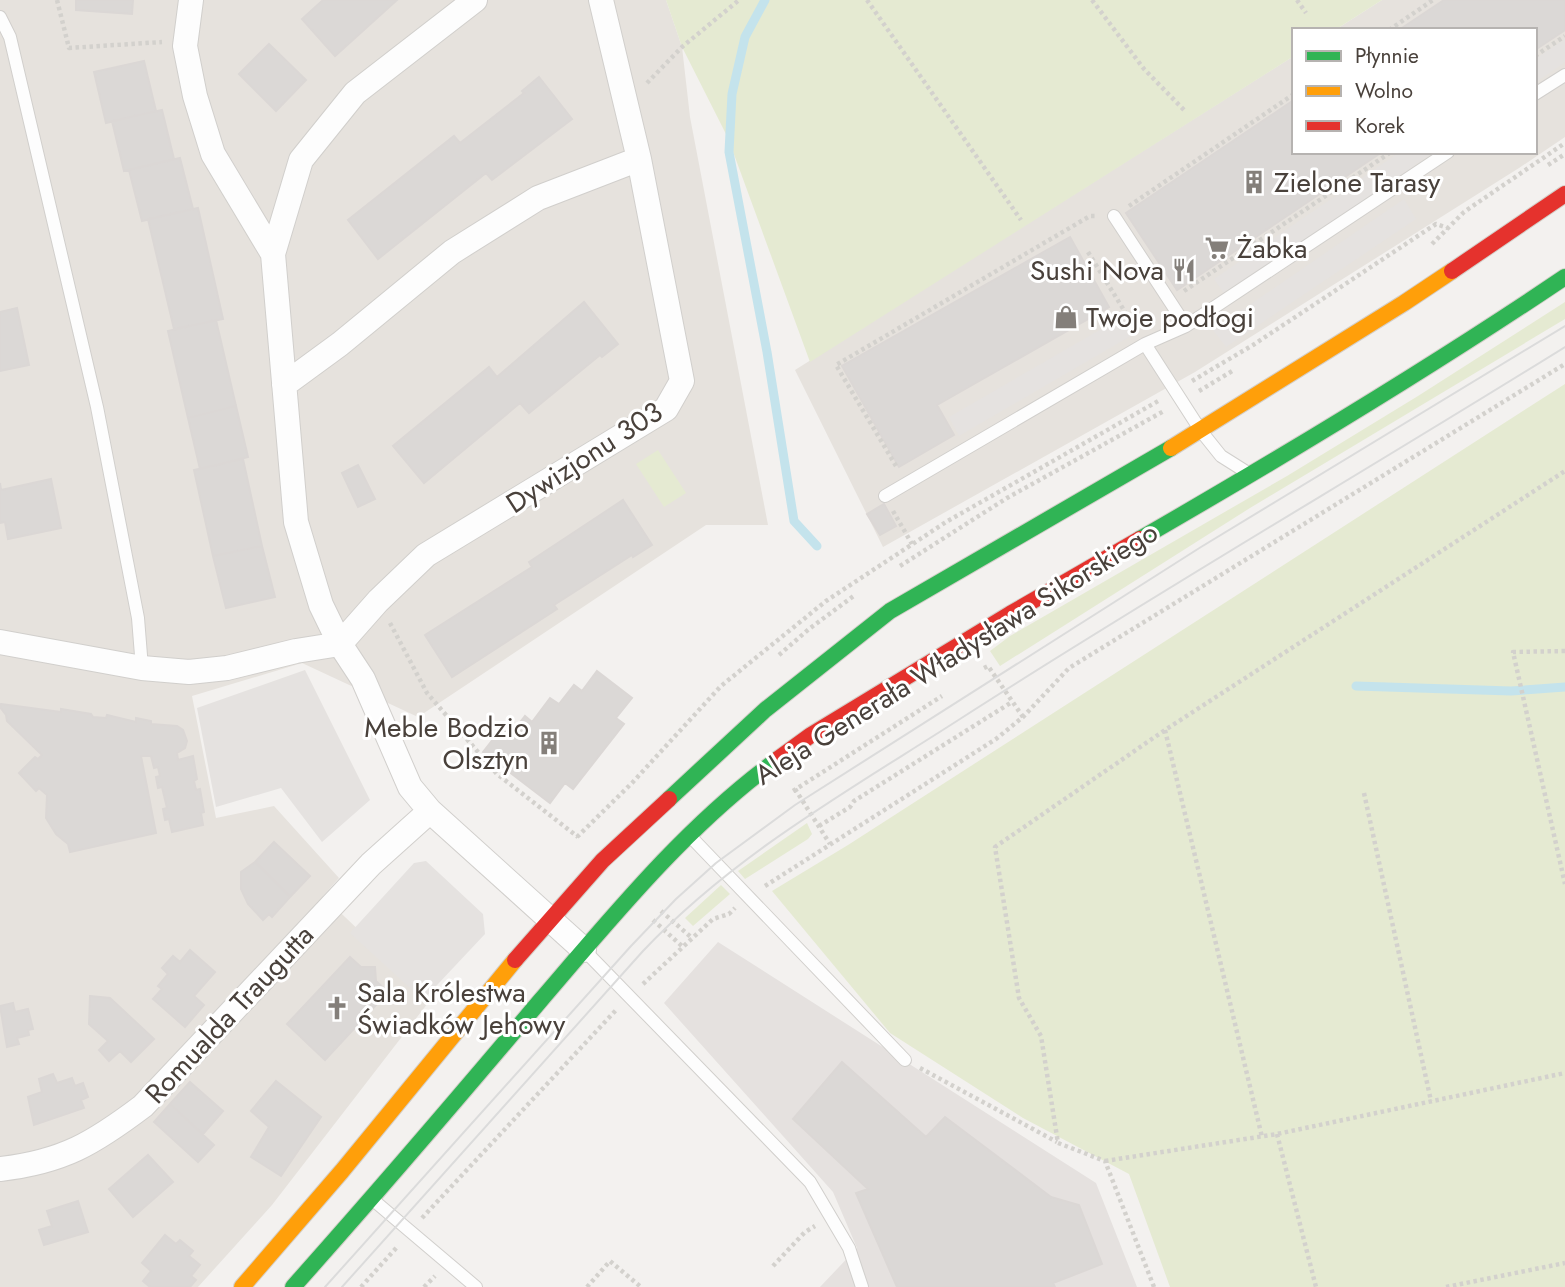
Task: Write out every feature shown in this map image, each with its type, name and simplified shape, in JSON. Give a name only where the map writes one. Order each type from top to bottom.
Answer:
[{"type":"main road","name":"Aleja Generała Władysława Sikorskiego","points":[[242,1287],[342,1171],[550,918],[603,860],[765,710],[890,611],[1201,431],[1404,303],[1565,194]]},
{"type":"main road","name":"Aleja Generała Władysława Sikorskiego","points":[[293,1287],[372,1199],[584,950],[690,835],[745,783],[811,735],[1467,344],[1565,277]]},
{"type":"street","points":[[191,0],[185,47],[195,96],[213,154],[273,254]]},
{"type":"street","points":[[475,0],[355,93],[301,160],[273,254],[296,522],[321,605],[340,644],[363,679],[410,787],[429,811],[584,950]]},
{"type":"street","name":"Dywizjonu 303","points":[[340,644],[378,601],[426,555],[666,410],[682,381],[639,159],[601,0]]},
{"type":"street","points":[[284,384],[340,344],[452,252],[538,198],[639,159]]},
{"type":"street","points":[[0,642],[142,668],[188,671],[227,668],[296,651],[340,644]]},
{"type":"street","name":"Romualda Traugutta","points":[[0,1169],[31,1166],[68,1154],[103,1136],[143,1107],[371,864],[429,811]]},
{"type":"lane","points":[[0,17],[10,37],[97,407],[138,618],[142,668]]},
{"type":"lane","points":[[1537,93],[1565,75]]},
{"type":"lane","points":[[885,496],[1145,344],[1185,326],[1445,154]]},
{"type":"lane","points":[[1114,216],[1185,326]]},
{"type":"lane","points":[[1145,344],[1201,431],[1221,456],[1251,475]]},
{"type":"lane","points":[[690,835],[905,1060]]},
{"type":"lane","points":[[584,950],[810,1182],[849,1248],[862,1287]]},
{"type":"lane","points":[[372,1199],[476,1287]]},
{"type":"path","points":[[57,0],[69,48],[155,43]]},
{"type":"path","points":[[626,105],[682,47],[740,0]]},
{"type":"path","points":[[867,0],[1021,220]]},
{"type":"path","points":[[1092,0],[1144,69],[1186,112]]},
{"type":"path","points":[[1297,0],[1306,12]]},
{"type":"path","points":[[1392,28],[1433,0]]},
{"type":"path","points":[[1537,55],[1565,36]]},
{"type":"path","points":[[906,483],[836,365],[1090,216],[1114,216],[1292,95]]},
{"type":"path","points":[[1169,301],[1388,154]]},
{"type":"path","points":[[1543,169],[1565,154]]},
{"type":"path","points":[[378,601],[427,693],[497,774],[577,837],[632,783],[729,679],[826,601],[946,522],[1253,345],[1436,224],[1454,230],[1465,222]]},
{"type":"path","points":[[1088,252],[1145,344]]},
{"type":"path","points":[[361,1287],[629,996],[713,919],[729,914],[748,897],[996,739],[1023,717],[1069,668],[1565,364]]},
{"type":"path","points":[[1058,1143],[1041,1036],[1019,998],[995,847],[1165,730],[1565,471]]},
{"type":"path","points":[[900,524],[912,544]]},
{"type":"path","points":[[1565,650],[1513,652],[1565,884]]},
{"type":"path","points":[[978,673],[988,666],[1023,717]]},
{"type":"path","points":[[830,844],[795,789],[948,692]]},
{"type":"path","points":[[819,826],[850,807],[854,801],[1012,702]]},
{"type":"path","points":[[1165,730],[1262,1137]]},
{"type":"path","points":[[1364,793],[1431,1101]]},
{"type":"path","points":[[655,906],[692,938]]},
{"type":"path","points":[[649,915],[683,947]]},
{"type":"path","points":[[905,1060],[1058,1143],[1105,1161],[1262,1137],[1565,1073]]},
{"type":"path","points":[[1277,1134],[1316,1287]]},
{"type":"path","points":[[1105,1161],[1154,1287]]},
{"type":"path","points":[[773,1266],[805,1232],[830,1217]]},
{"type":"path","points":[[587,1287],[610,1261],[640,1287]]},
{"type":"path","points":[[1446,1287],[1565,1263]]},
{"type":"shaded area","points":[[0,0],[666,0],[682,47],[690,117],[768,525],[706,525],[418,717],[302,663],[192,696],[216,818],[274,806],[339,878],[323,896],[431,999],[272,1205],[198,1287],[0,1287]]},
{"type":"shaded area","points":[[1382,0],[1565,0],[1565,137],[1195,372],[883,547],[795,370],[1292,57],[1292,154],[1537,154],[1537,28],[1338,28]]},
{"type":"shaded area","points":[[1565,39],[1565,62],[1537,82],[1537,58]]},
{"type":"shaded area","points":[[1397,154],[1431,154],[1225,295],[1214,279]]},
{"type":"shaded area","points":[[1404,199],[1416,219],[1226,347],[1213,330]]},
{"type":"shaded area","points":[[1124,316],[1134,334],[959,436],[949,417]]},
{"type":"shaded area","points":[[305,670],[370,800],[322,842],[281,788],[216,807],[197,708]]},
{"type":"shaded area","points":[[426,861],[483,914],[485,934],[423,1000],[350,933],[414,863]]},
{"type":"shaded area","points":[[718,942],[1096,1183],[1137,1287],[820,1287],[857,1248],[833,1192],[664,1003]]},
{"type":"green space","points":[[666,0],[1382,0],[1338,28],[1292,28],[1292,57],[810,362],[728,138],[682,47]]},
{"type":"green space","points":[[1565,302],[1565,319],[1250,508],[1000,666],[990,651],[1010,636],[1287,476]]},
{"type":"green space","points":[[1565,384],[1565,1287],[1170,1287],[1129,1174],[1023,1118],[890,1033],[772,891],[848,845]]},
{"type":"green space","points":[[658,450],[686,493],[664,507],[636,464]]},
{"type":"green space","points":[[807,823],[812,834],[808,839],[745,879],[738,871]]},
{"type":"green space","points":[[721,885],[730,894],[693,926],[685,918]]},
{"type":"building","points":[[76,0],[133,0],[132,14],[76,10]]},
{"type":"building","points":[[323,0],[397,0],[335,56],[302,19]]},
{"type":"building","points":[[1444,0],[1565,0],[1565,30],[1537,49],[1537,28],[1402,28]]},
{"type":"building","points":[[269,44],[306,80],[276,111],[239,74]]},
{"type":"building","points":[[144,61],[156,111],[106,123],[94,72]]},
{"type":"building","points":[[539,77],[572,119],[492,180],[486,173],[378,259],[348,220],[454,136],[460,143],[524,93],[522,91]]},
{"type":"building","name":"Zielone Tarasy","points":[[1292,101],[1292,154],[1379,154],[1177,290],[1126,213]]},
{"type":"building","points":[[162,110],[174,159],[124,171],[112,121]]},
{"type":"building","points":[[180,158],[193,209],[142,221],[129,170]]},
{"type":"building","points":[[198,208],[223,319],[174,329],[148,219]]},
{"type":"building","points":[[1070,237],[1109,307],[937,405],[954,435],[899,467],[842,366]]},
{"type":"building","points":[[584,302],[618,344],[602,357],[600,355],[529,413],[520,403],[424,483],[393,446],[489,367],[497,377]]},
{"type":"building","points":[[17,308],[29,365],[0,371],[0,312]]},
{"type":"building","points":[[216,320],[236,406],[188,418],[168,331]]},
{"type":"building","points":[[236,406],[248,457],[200,469],[188,418]]},
{"type":"building","points":[[243,459],[262,546],[213,556],[194,470]]},
{"type":"building","points":[[358,465],[375,499],[358,507],[342,473]]},
{"type":"building","points":[[51,479],[61,528],[8,539],[5,522],[0,523],[0,483],[1,490]]},
{"type":"building","points":[[623,500],[652,545],[554,605],[557,609],[452,677],[425,635],[532,567],[529,562]]},
{"type":"building","points":[[884,504],[896,526],[880,535],[867,514]]},
{"type":"building","points":[[262,546],[275,597],[226,608],[213,556]]},
{"type":"building","name":"Meble Bodzio Olsztyn","points":[[597,671],[632,698],[616,718],[624,724],[573,789],[565,783],[550,803],[483,752],[501,729],[510,735],[525,716],[532,722],[550,698],[559,704],[574,685],[582,691]]},
{"type":"building","points":[[1,704],[61,712],[61,709],[91,714],[93,717],[106,718],[107,715],[136,722],[136,718],[151,721],[151,724],[177,726],[183,730],[187,741],[185,748],[177,753],[178,760],[193,756],[197,779],[194,781],[196,790],[200,789],[204,812],[201,813],[203,825],[172,832],[169,819],[165,820],[163,809],[167,808],[162,787],[158,788],[158,767],[154,768],[151,756],[141,756],[156,833],[70,852],[68,844],[56,834],[46,818],[47,795],[39,788],[36,791],[19,773],[35,757],[38,759],[42,755],[7,721]]},
{"type":"building","points":[[274,842],[310,876],[290,897],[255,862]]},
{"type":"building","points":[[255,862],[290,897],[272,917],[269,914],[263,920],[248,904],[241,889],[241,872]]},
{"type":"building","points":[[190,950],[215,972],[194,996],[204,1005],[185,1027],[153,999],[162,989],[158,986],[168,974],[162,968],[173,956],[180,962]]},
{"type":"building","name":"Sala Królestwa Świadków Jehowy","points":[[350,957],[361,967],[375,967],[376,981],[388,992],[325,1060],[287,1024]]},
{"type":"building","points":[[90,996],[110,998],[154,1039],[131,1062],[120,1051],[109,1061],[99,1050],[108,1041],[89,1024]]},
{"type":"building","points":[[13,1003],[15,1012],[28,1009],[33,1029],[28,1030],[29,1035],[17,1038],[19,1044],[7,1047],[0,1006]]},
{"type":"building","points":[[842,1062],[926,1137],[945,1117],[1051,1197],[1079,1205],[1102,1264],[1053,1283],[1055,1287],[897,1287],[856,1193],[868,1189],[793,1119]]},
{"type":"building","points":[[53,1074],[57,1083],[72,1078],[75,1086],[83,1083],[88,1097],[81,1100],[84,1108],[34,1125],[28,1097],[42,1092],[39,1079]]},
{"type":"building","points":[[276,1081],[321,1117],[281,1176],[251,1157],[269,1127],[251,1111]]},
{"type":"building","points":[[190,1082],[223,1111],[203,1134],[170,1104]]},
{"type":"building","points":[[170,1104],[214,1145],[198,1162],[154,1122]]},
{"type":"building","points":[[148,1155],[173,1182],[133,1217],[109,1189]]},
{"type":"building","points":[[78,1201],[88,1232],[44,1245],[39,1230],[52,1226],[47,1211]]},
{"type":"building","points":[[165,1235],[176,1244],[180,1240],[193,1251],[189,1256],[200,1265],[191,1276],[196,1280],[190,1287],[150,1287],[143,1281],[151,1271],[142,1263]]},
{"type":"waterway","points":[[765,0],[745,37],[732,94],[729,152],[767,352],[794,521],[817,546]]},
{"type":"waterway","points":[[1356,686],[1511,691],[1565,687]]},
{"type":"tram line","points":[[325,1287],[631,946],[676,899],[716,863],[795,805],[1201,547],[1565,326]]},
{"type":"tram line","points":[[342,1287],[643,951],[678,916],[754,854],[835,798],[1035,671],[1565,347]]},
{"type":"traffic: fast","points":[[1140,539],[1355,412],[1565,277]]},
{"type":"traffic: fast","points":[[669,799],[765,710],[890,611],[1171,448]]},
{"type":"traffic: fast","points":[[293,1287],[652,873],[713,813],[778,759]]},
{"type":"traffic: slow","points":[[1171,448],[1452,271]]},
{"type":"traffic: slow","points":[[242,1287],[342,1171],[515,960]]},
{"type":"traffic: jam","points":[[1452,271],[1565,194]]},
{"type":"traffic: jam","points":[[778,759],[811,735],[1010,614],[1140,539]]},
{"type":"traffic: jam","points":[[515,960],[603,860],[669,799]]},
{"type":"place","name":"Zielone Tarasy","points":[[1254,182]]},
{"type":"place","name":"Żabka","points":[[1217,248]]},
{"type":"place","name":"Sushi Nova","points":[[1184,270]]},
{"type":"place","name":"Twoje podłogi","points":[[1066,317]]},
{"type":"place","name":"Meble Bodzio Olsztyn","points":[[549,743]]},
{"type":"place","name":"Sala Królestwa Świadków Jehowy","points":[[337,1008]]}]
